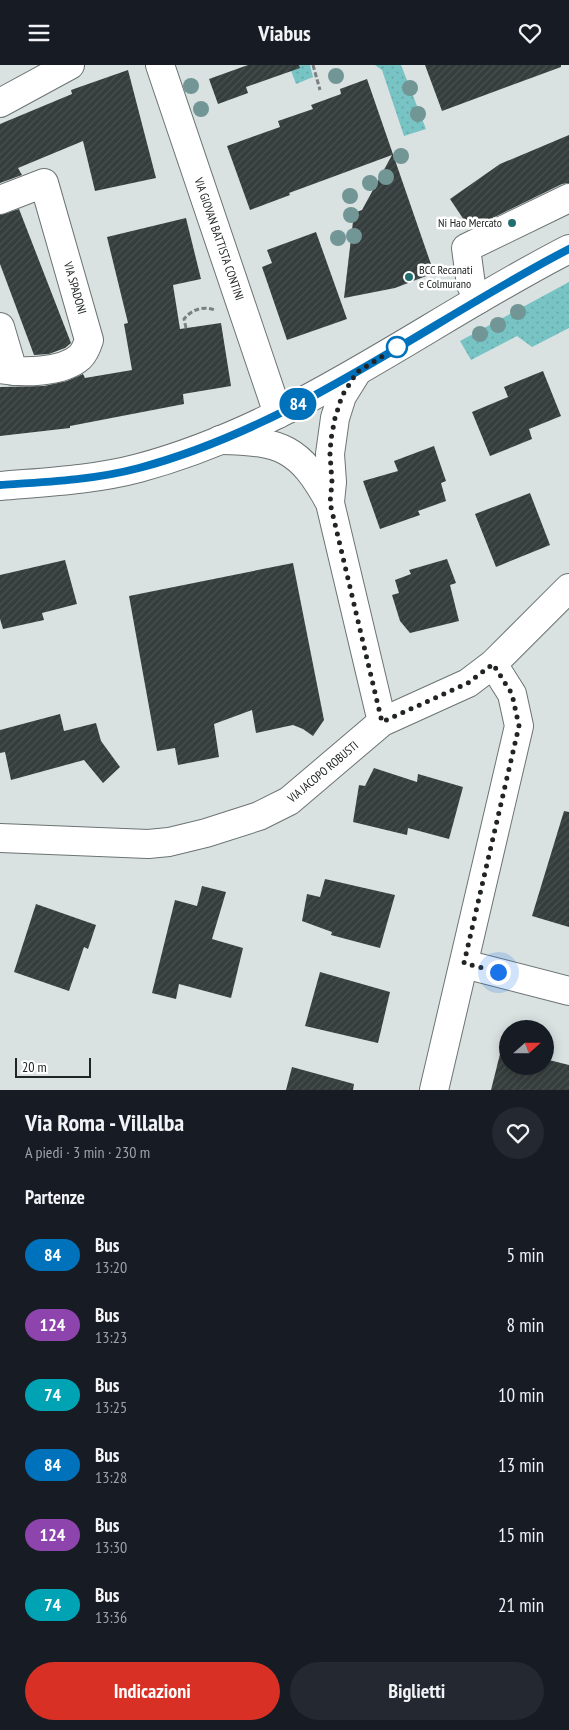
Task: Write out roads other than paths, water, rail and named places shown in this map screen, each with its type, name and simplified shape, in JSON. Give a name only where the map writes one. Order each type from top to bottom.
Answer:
[{"type":"street","points":[[0,103],[70,65]]},
{"type":"street","name":"VIA GIOVAN BATTISTA CONTINI","points":[[160,65],[278,414]]},
{"type":"street","name":"VIA SPADONI","points":[[0,200],[44,183],[89,340],[85,351],[79,358],[64,366],[37,371],[6,370]]},
{"type":"street","points":[[479,299],[471,285],[466,248],[569,198]]},
{"type":"street","points":[[0,485],[93,476],[138,468],[220,440],[278,414],[357,372],[534,267],[569,249]]},
{"type":"street","points":[[0,327],[6,370]]},
{"type":"street","points":[[330,503],[332,482],[330,454],[335,418],[342,396],[357,372]]},
{"type":"street","points":[[220,440],[254,440],[271,444],[292,453],[306,465],[316,478],[330,503],[382,722]]},
{"type":"street","name":"VIA JACOPO ROBUSTI","points":[[0,838],[148,844],[206,833],[259,816],[289,801],[382,722],[468,683],[493,664],[569,588]]},
{"type":"street","points":[[434,1090],[519,726],[512,694],[493,664]]},
{"type":"street","points":[[464,963],[569,991]]},
{"type":"place","name":"Ni Hao Mercato","points":[[512,223]]},
{"type":"place","name":"BCC Recanati e Colmurano","points":[[409,277]]}]
